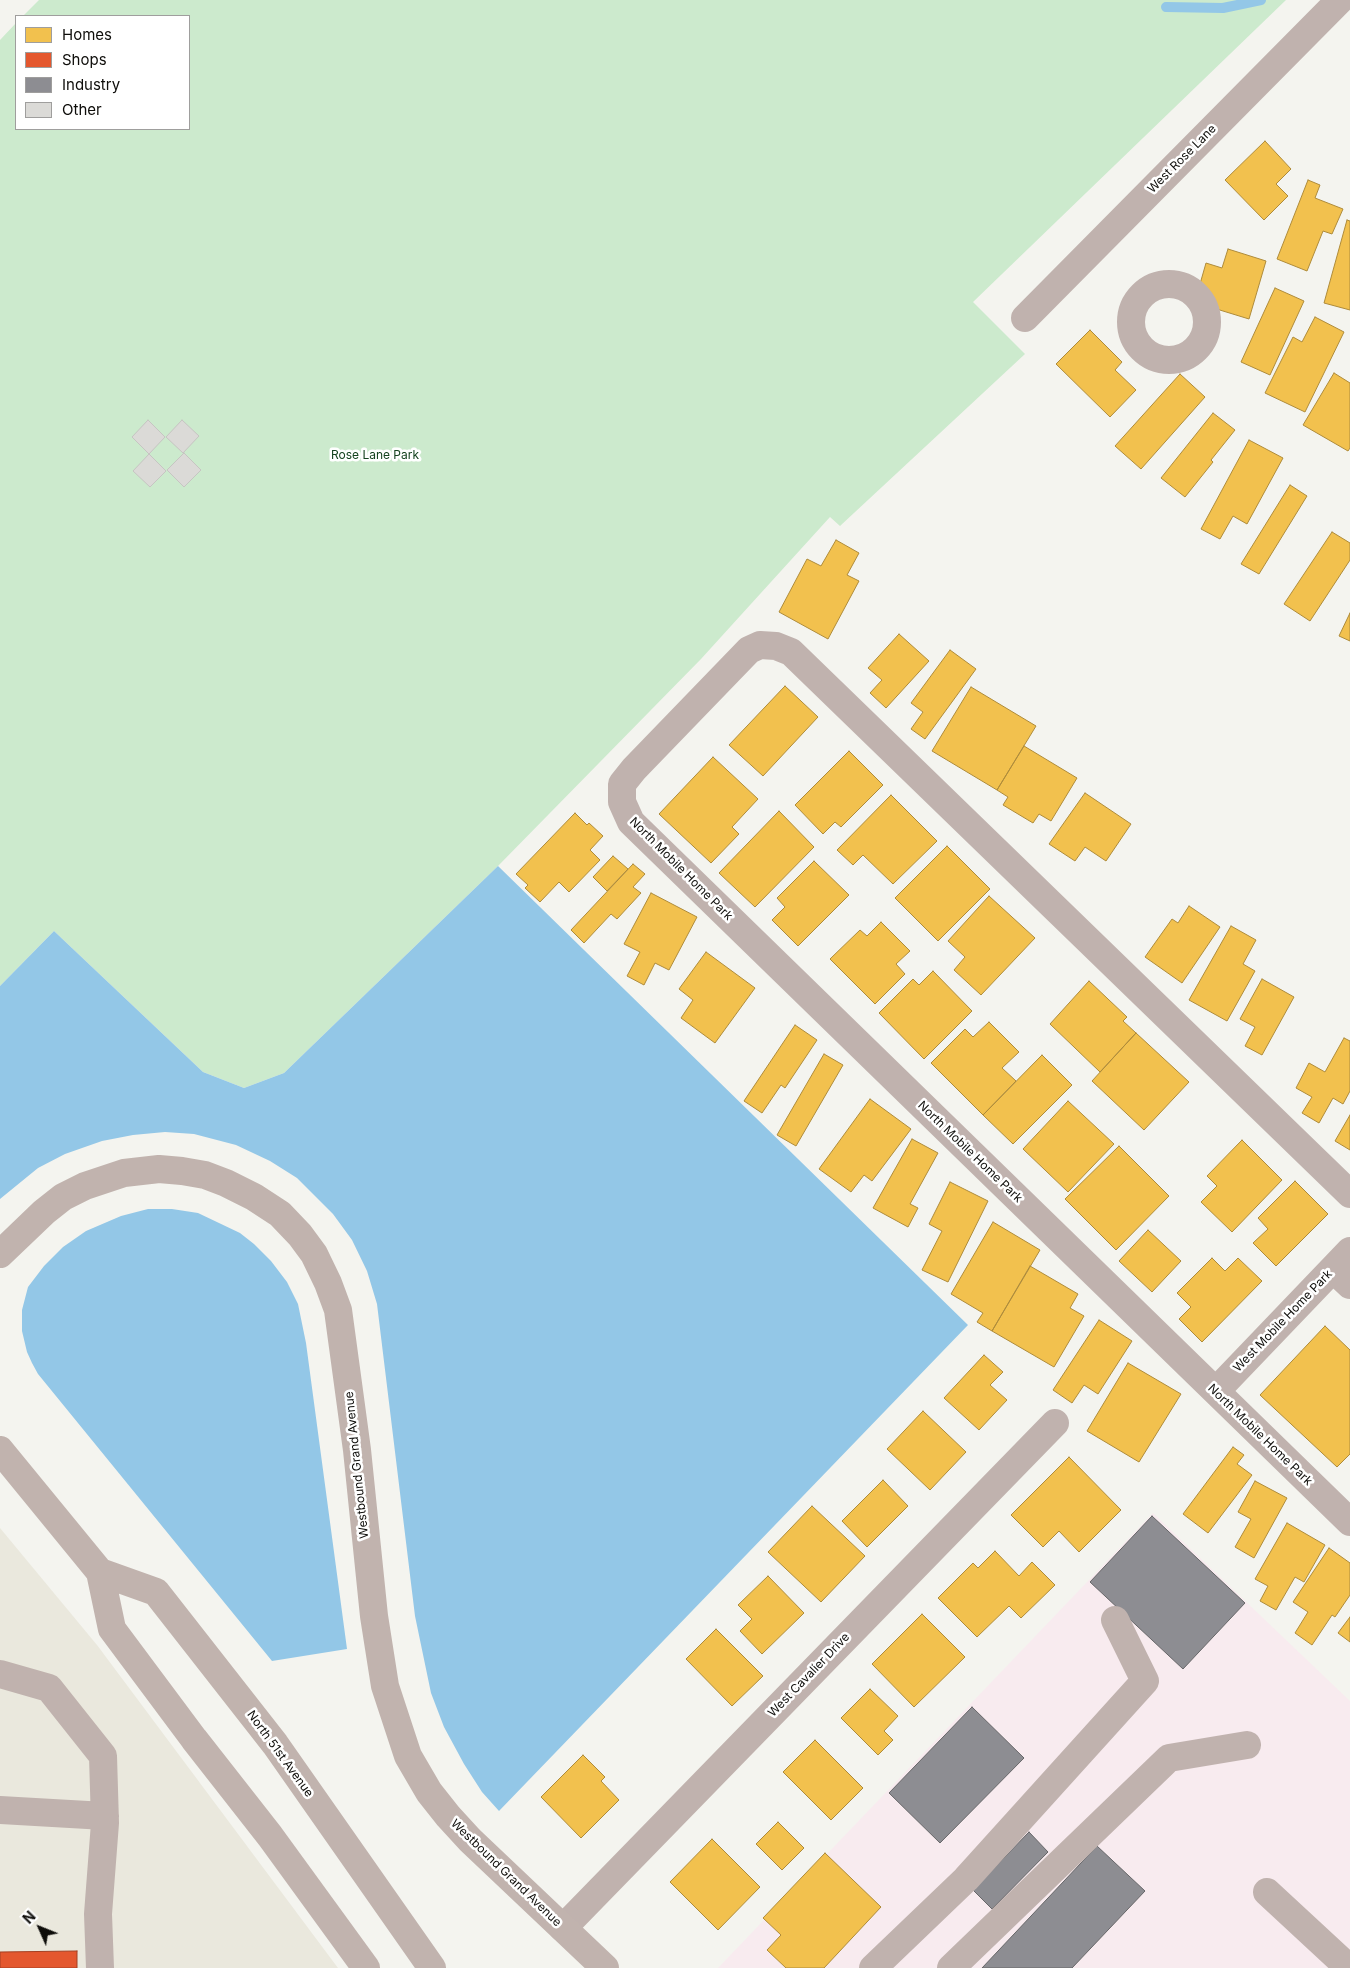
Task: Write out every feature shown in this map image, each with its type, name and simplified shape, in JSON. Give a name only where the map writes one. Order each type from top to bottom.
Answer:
[{"type":"main road","name":"Westbound Grand Avenue","points":[[0,1254],[44,1212],[63,1198],[85,1186],[124,1173],[159,1169],[205,1175],[226,1184],[254,1197],[280,1214],[300,1234],[314,1254],[338,1310],[357,1450],[374,1616],[384,1686],[408,1756],[430,1792],[448,1816],[470,1840],[605,1968]]},
{"type":"main road","points":[[0,1450],[100,1572],[112,1629],[194,1739],[270,1836],[366,1968]]},
{"type":"main road","name":"North 51st Avenue","points":[[100,1572],[156,1592],[275,1744],[432,1968]]},
{"type":"street","name":"West Rose Lane","points":[[1025,318],[1340,0]]},
{"type":"street","name":"North Mobile Home Park","points":[[1350,1194],[791,652],[776,646],[760,645],[749,650],[634,769],[622,784],[622,802],[631,822],[1350,1522]]},
{"type":"street","name":"West Mobile Home Park","points":[[1216,1391],[1344,1268]]},
{"type":"street","name":"West Cavalier Drive","points":[[563,1928],[1055,1423]]},
{"type":"street","points":[[873,1968],[966,1879],[1145,1682],[1115,1620]]},
{"type":"street","points":[[0,1674],[49,1688],[104,1756],[105,1816],[98,1914],[100,1968]]},
{"type":"street","points":[[951,1968],[1169,1758],[1247,1745]]},
{"type":"street","points":[[0,1810],[105,1816]]},
{"type":"street","points":[[1268,1892],[1349,1968]]},
{"type":"shaded area","points":[[1153,1513],[1350,1701],[1350,1968],[718,1968]]},
{"type":"shaded area","points":[[0,1528],[97,1645],[338,1968],[0,1968]]},
{"type":"green space","name":"Rose Lane Park","points":[[39,0],[1286,0],[973,302],[1025,354],[840,526],[830,517],[701,659],[498,866],[284,1073],[244,1088],[203,1072],[54,931],[0,986],[0,40],[15,24],[15,130],[190,130],[190,15],[24,15]]},
{"type":"water","points":[[498,866],[968,1325],[499,1811],[482,1792],[464,1764],[444,1727],[431,1693],[415,1616],[377,1304],[367,1271],[352,1240],[333,1214],[297,1178],[270,1161],[236,1145],[194,1134],[165,1132],[133,1135],[102,1141],[65,1154],[38,1168],[0,1199],[0,986],[54,931],[203,1072],[244,1088],[284,1073]]},
{"type":"water","points":[[148,1209],[172,1209],[198,1213],[240,1233],[271,1261],[287,1282],[298,1304],[306,1343],[347,1649],[272,1661],[38,1374],[27,1352],[22,1331],[22,1310],[28,1287],[44,1266],[63,1247],[86,1231],[121,1216]]},
{"type":"building: Homes","points":[[1265,141],[1291,169],[1276,184],[1288,196],[1264,220],[1225,180]]},
{"type":"building: Homes","points":[[1308,180],[1320,185],[1315,198],[1343,209],[1332,234],[1323,231],[1307,271],[1277,259]]},
{"type":"building: Homes","points":[[1347,220],[1350,221],[1350,310],[1324,303]]},
{"type":"building: Homes","points":[[1228,249],[1266,261],[1249,319],[1210,307],[1198,291],[1206,263],[1222,268]]},
{"type":"building: Homes","points":[[1275,288],[1304,301],[1270,375],[1241,362]]},
{"type":"building: Homes","points":[[1315,317],[1344,332],[1305,412],[1265,393],[1293,337],[1302,342]]},
{"type":"building: Homes","points":[[1090,330],[1122,362],[1115,370],[1136,390],[1110,417],[1056,364]]},
{"type":"building: Homes","points":[[1334,373],[1350,383],[1350,448],[1348,451],[1303,425]]},
{"type":"building: Homes","points":[[1180,374],[1205,397],[1141,469],[1115,446]]},
{"type":"building: Homes","points":[[1213,413],[1235,430],[1211,460],[1213,462],[1185,497],[1161,478]]},
{"type":"building: Homes","points":[[1249,440],[1283,458],[1247,524],[1233,516],[1220,539],[1201,529]]},
{"type":"building: Homes","points":[[1290,485],[1307,496],[1259,574],[1241,564]]},
{"type":"building: Homes","points":[[1332,532],[1350,543],[1350,560],[1310,621],[1284,604]]},
{"type":"building: Homes","points":[[836,540],[859,553],[847,575],[859,581],[828,639],[779,612],[807,559],[821,566]]},
{"type":"building: Homes","points":[[1350,613],[1350,641],[1339,636]]},
{"type":"building: Homes","points":[[899,634],[929,661],[886,708],[870,693],[882,680],[868,668]]},
{"type":"building: Homes","points":[[950,650],[976,669],[925,739],[911,729],[923,712],[911,703]]},
{"type":"building: Homes","points":[[785,686],[818,717],[763,776],[729,745]]},
{"type":"building: Homes","points":[[971,687],[1036,726],[997,790],[932,751]]},
{"type":"building: Homes","points":[[1024,746],[1077,778],[1051,821],[1039,814],[1033,823],[1003,805],[1008,797],[997,790]]},
{"type":"building: Homes","points":[[849,751],[883,785],[841,827],[835,822],[823,834],[795,805]]},
{"type":"building: Homes","points":[[713,757],[758,799],[732,827],[739,834],[711,863],[659,814]]},
{"type":"building: Homes","points":[[1085,793],[1131,824],[1106,861],[1085,847],[1075,861],[1049,844]]},
{"type":"building: Homes","points":[[891,795],[937,841],[893,884],[863,855],[853,865],[837,850]]},
{"type":"building: Homes","points":[[779,811],[814,847],[755,907],[719,873]]},
{"type":"building: Homes","points":[[575,813],[587,825],[589,823],[603,836],[590,850],[600,860],[569,892],[559,882],[540,902],[525,888],[528,885],[516,874]]},
{"type":"building: Homes","points":[[947,846],[990,889],[938,941],[895,898]]},
{"type":"building: Homes","points":[[613,856],[628,869],[607,891],[593,877]]},
{"type":"building: Homes","points":[[814,861],[849,895],[798,946],[772,920],[785,907],[777,898]]},
{"type":"building: Homes","points":[[633,864],[645,874],[633,887],[641,893],[617,919],[611,914],[584,943],[571,930]]},
{"type":"building: Homes","points":[[651,893],[697,917],[669,970],[655,963],[644,985],[627,976],[640,952],[624,944]]},
{"type":"building: Homes","points":[[989,896],[1035,938],[981,995],[954,970],[965,957],[948,941]]},
{"type":"building: Homes","points":[[1189,906],[1220,927],[1182,983],[1145,957],[1172,919],[1178,923]]},
{"type":"building: Homes","points":[[881,922],[910,951],[896,964],[905,974],[875,1004],[830,959],[860,930],[867,936]]},
{"type":"building: Homes","points":[[1231,926],[1256,940],[1243,964],[1255,971],[1227,1021],[1189,1000]]},
{"type":"building: Homes","points":[[706,952],[755,988],[715,1043],[681,1018],[693,1000],[679,989]]},
{"type":"building: Homes","points":[[933,971],[972,1011],[924,1059],[879,1013],[913,979],[919,985]]},
{"type":"building: Homes","points":[[1262,979],[1294,997],[1262,1055],[1245,1046],[1255,1027],[1240,1019]]},
{"type":"building: Homes","points":[[1089,981],[1127,1017],[1123,1021],[1136,1033],[1100,1072],[1050,1024]]},
{"type":"building: Homes","points":[[989,1022],[1019,1052],[1002,1068],[1016,1081],[983,1115],[931,1063],[965,1029],[973,1037]]},
{"type":"building: Homes","points":[[795,1025],[817,1040],[785,1088],[781,1085],[762,1113],[744,1101]]},
{"type":"building: Homes","points":[[1136,1033],[1189,1082],[1144,1130],[1092,1081]]},
{"type":"building: Homes","points":[[1344,1038],[1350,1041],[1350,1091],[1343,1104],[1333,1098],[1319,1123],[1302,1113],[1312,1097],[1296,1088],[1309,1063],[1325,1072]]},
{"type":"building: Homes","points":[[824,1054],[843,1065],[796,1146],[777,1135]]},
{"type":"building: Homes","points":[[1042,1055],[1072,1085],[1013,1144],[983,1115]]},
{"type":"building: Homes","points":[[870,1099],[911,1129],[872,1181],[864,1175],[851,1192],[819,1169]]},
{"type":"building: Homes","points":[[1068,1101],[1114,1144],[1068,1192],[1023,1149]]},
{"type":"building: Homes","points":[[1350,1115],[1350,1150],[1335,1141]]},
{"type":"building: Homes","points":[[912,1139],[938,1153],[910,1204],[918,1208],[908,1227],[873,1208]]},
{"type":"building: Homes","points":[[1242,1140],[1282,1180],[1232,1232],[1201,1202],[1217,1186],[1207,1176]]},
{"type":"building: Homes","points":[[1119,1146],[1169,1196],[1116,1250],[1065,1199]]},
{"type":"building: Homes","points":[[1295,1181],[1328,1214],[1276,1266],[1253,1243],[1268,1229],[1258,1218]]},
{"type":"building: Homes","points":[[950,1182],[988,1201],[948,1282],[922,1270],[942,1231],[929,1224]]},
{"type":"building: Homes","points":[[993,1222],[1040,1250],[992,1331],[977,1322],[983,1313],[951,1294]]},
{"type":"building: Homes","points":[[1148,1230],[1181,1261],[1152,1292],[1119,1261]]},
{"type":"building: Homes","points":[[1212,1258],[1225,1271],[1238,1258],[1262,1281],[1202,1342],[1179,1319],[1191,1307],[1177,1293]]},
{"type":"building: Homes","points":[[1030,1266],[1078,1294],[1070,1308],[1084,1316],[1054,1367],[992,1331]]},
{"type":"building: Homes","points":[[1099,1320],[1132,1341],[1098,1394],[1084,1385],[1072,1403],[1053,1390]]},
{"type":"building: Homes","points":[[1325,1326],[1350,1350],[1350,1454],[1337,1467],[1260,1395]]},
{"type":"building: Homes","points":[[984,1355],[1003,1372],[990,1385],[1007,1400],[979,1430],[944,1398]]},
{"type":"building: Homes","points":[[1128,1363],[1181,1394],[1139,1462],[1087,1431]]},
{"type":"building: Homes","points":[[923,1411],[966,1452],[930,1490],[887,1449]]},
{"type":"building: Homes","points":[[1233,1447],[1244,1455],[1237,1464],[1252,1475],[1208,1533],[1183,1514]]},
{"type":"building: Homes","points":[[1069,1457],[1121,1510],[1079,1552],[1059,1531],[1043,1547],[1011,1515]]},
{"type":"building: Homes","points":[[883,1480],[908,1506],[867,1547],[842,1521]]},
{"type":"building: Homes","points":[[1255,1481],[1287,1498],[1254,1558],[1235,1547],[1251,1519],[1238,1512]]},
{"type":"building: Homes","points":[[812,1506],[865,1556],[821,1602],[768,1552]]},
{"type":"building: Homes","points":[[1287,1523],[1325,1545],[1304,1582],[1295,1577],[1276,1610],[1260,1601],[1268,1586],[1255,1579]]},
{"type":"building: Homes","points":[[1329,1548],[1350,1563],[1350,1595],[1335,1617],[1332,1615],[1312,1645],[1295,1633],[1308,1612],[1293,1602]]},
{"type":"building: Homes","points":[[995,1551],[1019,1576],[1032,1562],[1055,1585],[1021,1618],[1009,1606],[977,1637],[938,1598],[973,1563],[978,1568]]},
{"type":"building: Homes","points":[[768,1576],[804,1613],[762,1654],[740,1631],[752,1619],[738,1605]]},
{"type":"building: Homes","points":[[922,1614],[965,1657],[914,1707],[872,1664]]},
{"type":"building: Homes","points":[[1350,1617],[1350,1642],[1338,1633]]},
{"type":"building: Homes","points":[[716,1629],[763,1676],[732,1706],[686,1659]]},
{"type":"building: Homes","points":[[870,1689],[898,1716],[884,1731],[893,1740],[878,1755],[841,1718]]},
{"type":"building: Homes","points":[[815,1740],[863,1788],[831,1820],[783,1772]]},
{"type":"building: Homes","points":[[583,1755],[605,1777],[601,1781],[619,1800],[581,1838],[541,1797]]},
{"type":"building: Homes","points":[[778,1822],[804,1848],[782,1870],[756,1844]]},
{"type":"building: Homes","points":[[712,1839],[760,1887],[718,1930],[670,1882]]},
{"type":"building: Homes","points":[[825,1853],[881,1907],[824,1968],[786,1968],[767,1950],[781,1935],[763,1918]]},
{"type":"building: Shops","points":[[77,1951],[77,1968],[0,1968],[0,1952]]},
{"type":"building: Industry","points":[[1152,1516],[1245,1603],[1183,1669],[1090,1582]]},
{"type":"building: Industry","points":[[972,1707],[1024,1758],[940,1843],[889,1793]]},
{"type":"building: Industry","points":[[1029,1832],[1048,1852],[992,1909],[973,1890]]},
{"type":"building: Industry","points":[[1097,1846],[1145,1891],[1072,1968],[982,1968]]},
{"type":"building: Other","points":[[148,420],[165,437],[149,454],[132,437]]},
{"type":"building: Other","points":[[182,420],[199,436],[183,453],[166,437]]},
{"type":"building: Other","points":[[184,453],[201,470],[184,487],[167,470]]},
{"type":"building: Other","points":[[149,454],[166,471],[150,487],[133,471]]},
{"type":"waterway","points":[[1166,7],[1223,8],[1261,0]]}]
